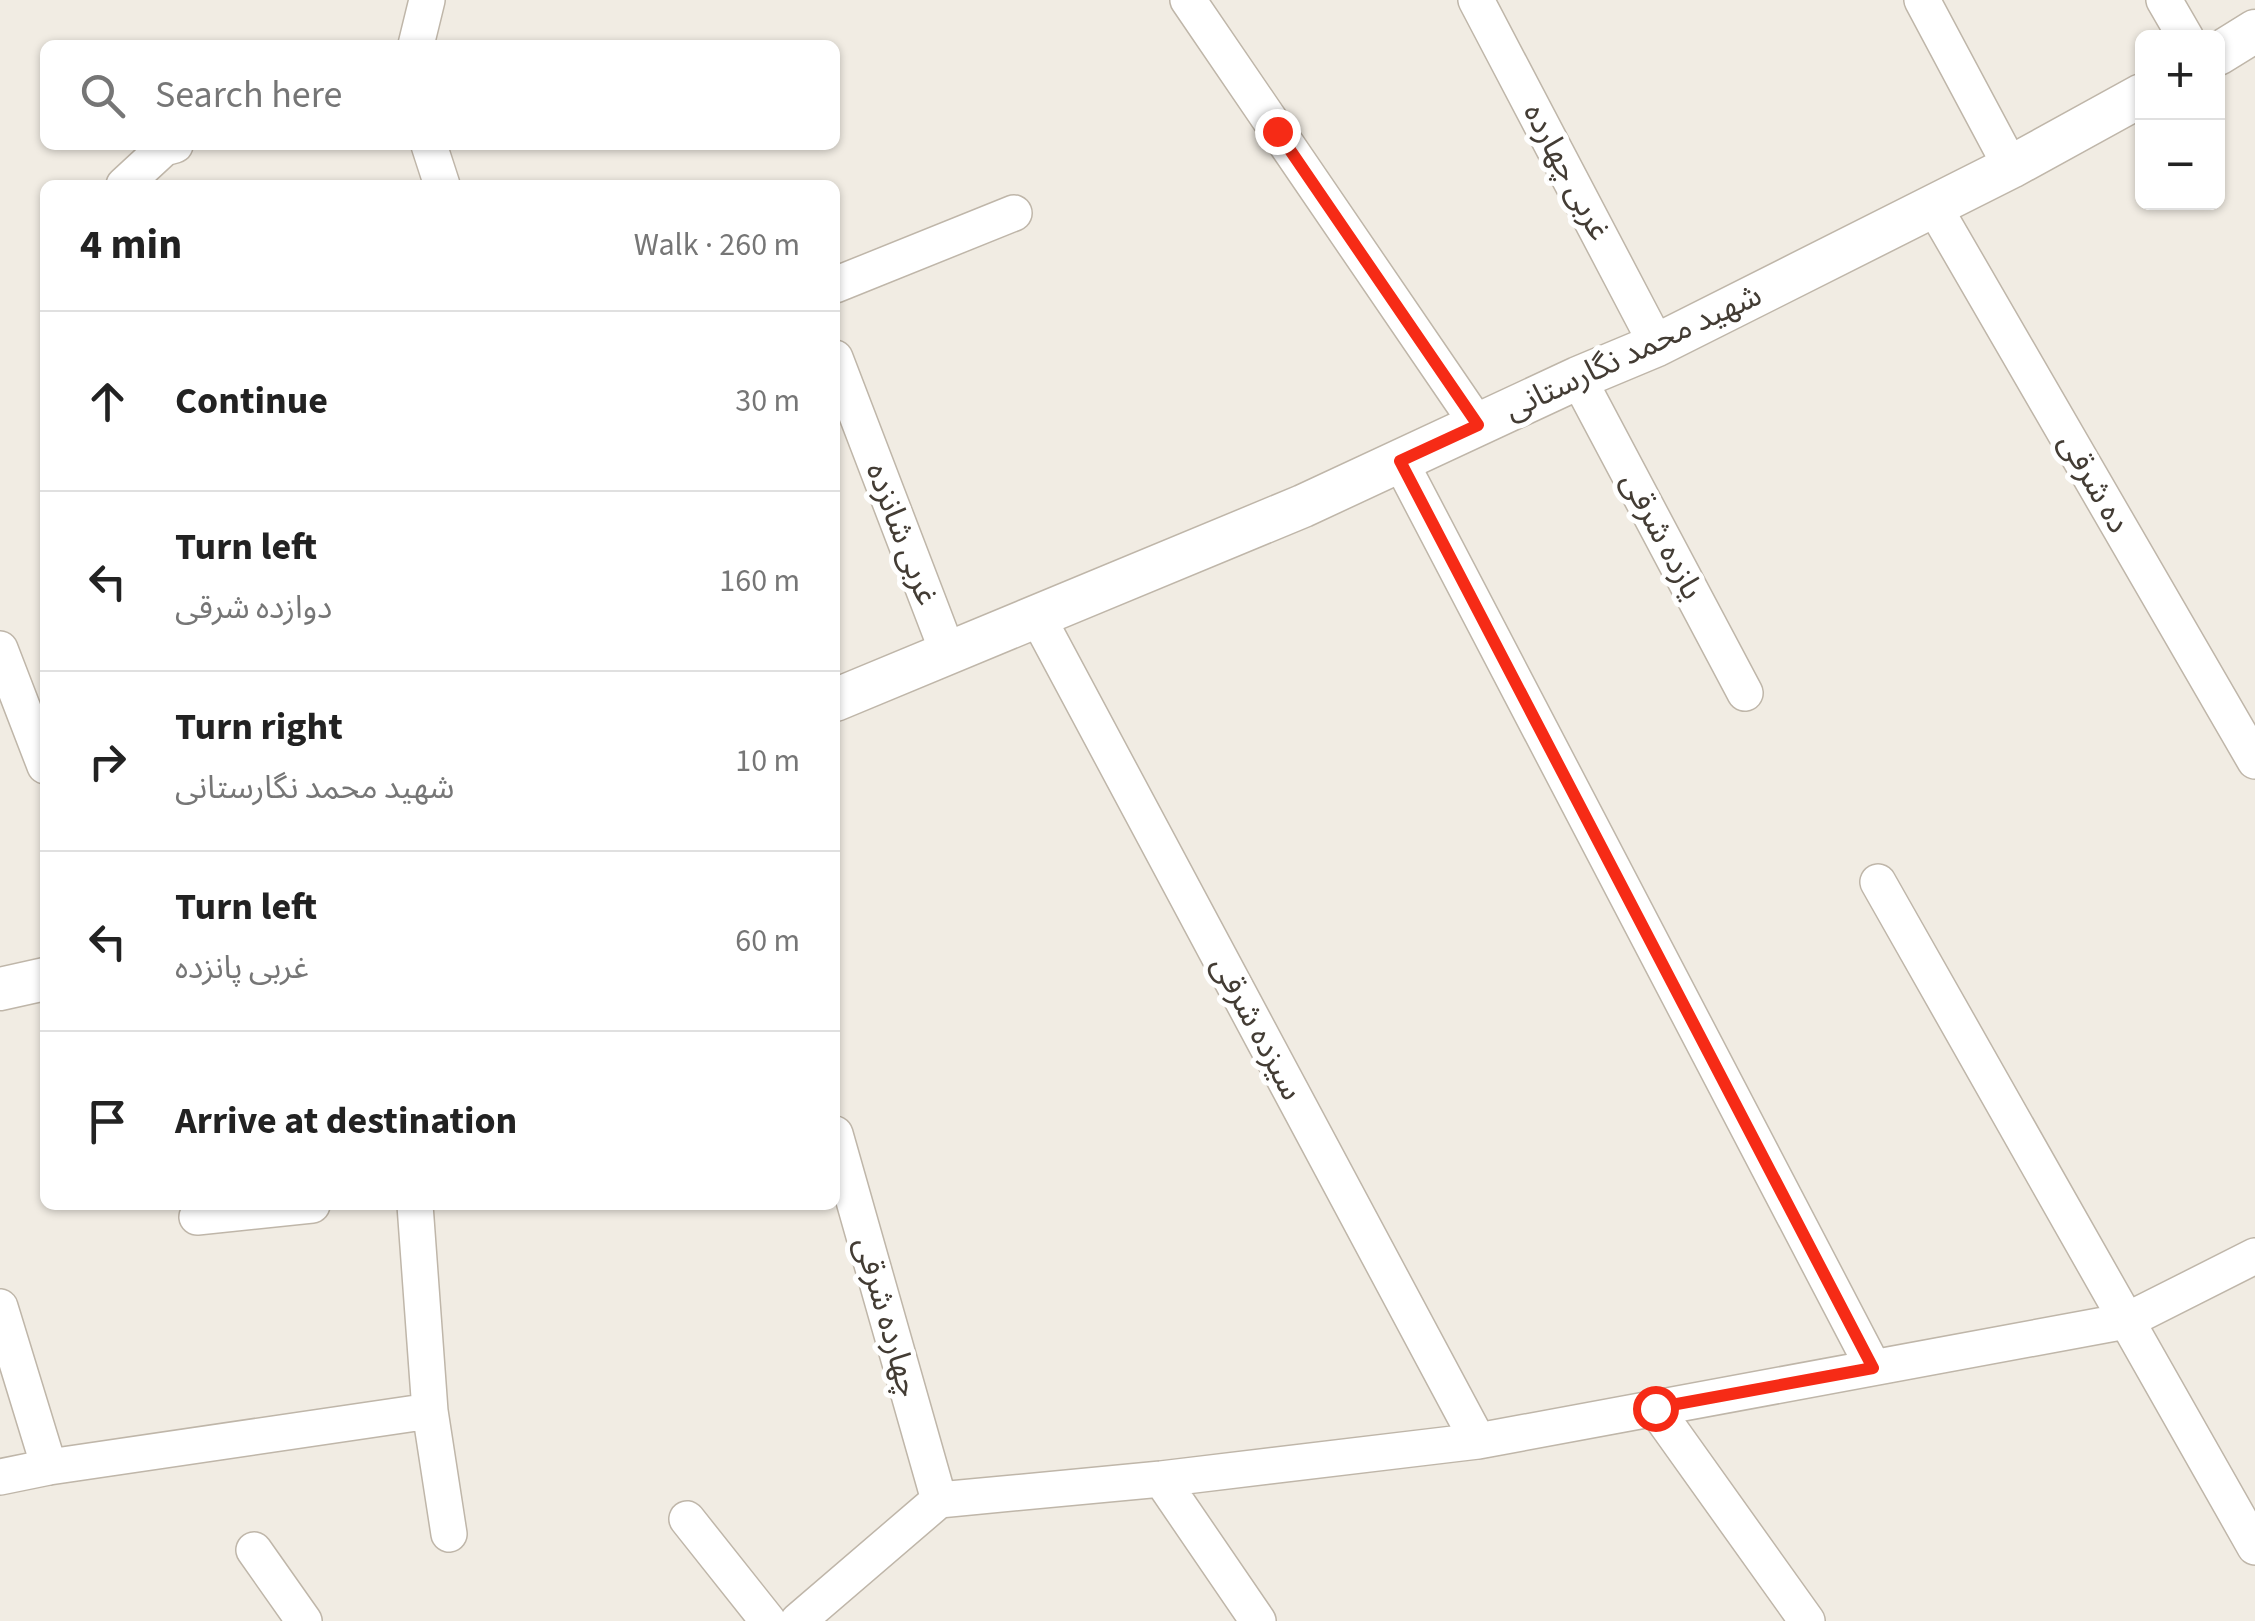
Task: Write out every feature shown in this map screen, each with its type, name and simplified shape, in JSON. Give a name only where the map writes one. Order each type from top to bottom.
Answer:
[{"type":"street","points":[[417,40],[428,0]]},
{"type":"street","points":[[1188,0],[1478,425]]},
{"type":"street","name":"غربی چهارده","points":[[1476,0],[1657,345]]},
{"type":"street","points":[[1922,0],[2011,168]]},
{"type":"street","points":[[2164,0],[2181,30]]},
{"type":"street","points":[[2225,50],[2255,31]]},
{"type":"street","name":"شهید محمد نگارستانی","points":[[840,698],[1303,506],[1657,345],[2011,168],[2135,100]]},
{"type":"street","points":[[129,180],[162,150]]},
{"type":"street","points":[[431,150],[440,180]]},
{"type":"street","name":"ده شرقی","points":[[1932,205],[2255,761]]},
{"type":"street","points":[[840,283],[1014,213]]},
{"type":"street","name":"غربی شانزده","points":[[840,371],[948,654]]},
{"type":"street","name":"یازده شرقی","points":[[1578,378],[1745,693]]},
{"type":"street","points":[[1400,461],[1873,1368]]},
{"type":"street","name":"سیزده شرقی","points":[[1037,616],[1478,1440]]},
{"type":"street","points":[[0,648],[40,753]]},
{"type":"street","points":[[1878,882],[2255,1547]]},
{"type":"street","points":[[0,989],[40,980]]},
{"type":"street","name":"چهارده شرقی","points":[[840,1158],[939,1500]]},
{"type":"street","points":[[198,1218],[268,1210]]},
{"type":"street","points":[[415,1210],[430,1411],[449,1534]]},
{"type":"street","points":[[798,1621],[939,1500],[1161,1479],[1478,1440],[1873,1368],[2126,1321],[2255,1256]]},
{"type":"street","points":[[0,1307],[49,1467]]},
{"type":"street","points":[[1655,1408],[1807,1621]]},
{"type":"street","points":[[0,1477],[430,1411]]},
{"type":"street","points":[[1161,1479],[1258,1621]]},
{"type":"street","points":[[687,1519],[768,1621]]},
{"type":"street","points":[[254,1550],[304,1621]]},
{"type":"route","points":[[1277,131],[1478,425],[1400,461],[1873,1368],[1655,1408]]}]
